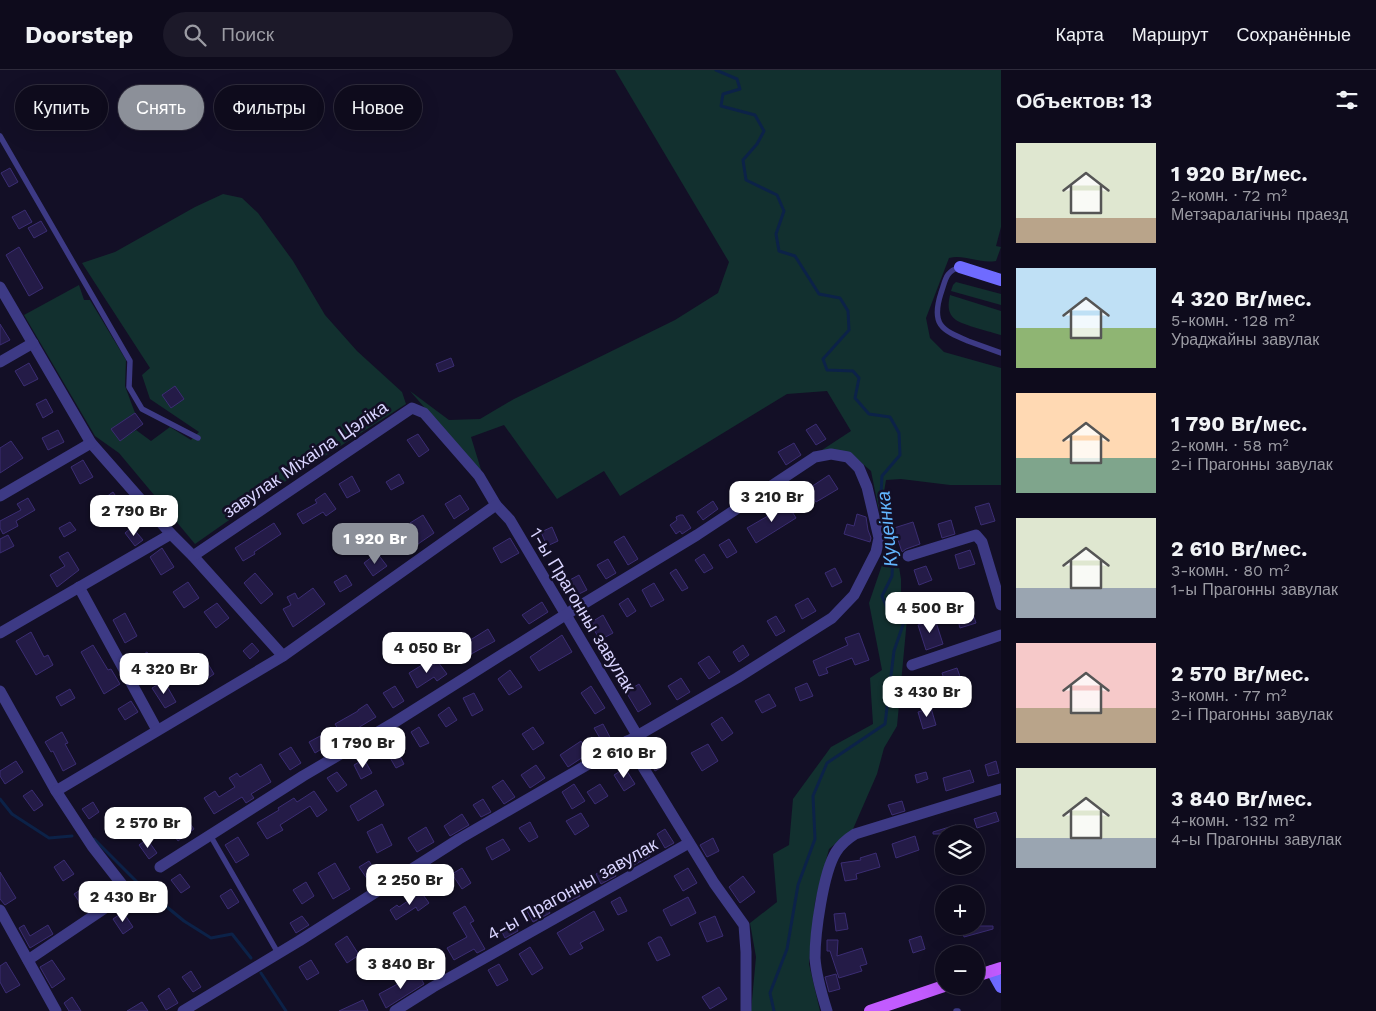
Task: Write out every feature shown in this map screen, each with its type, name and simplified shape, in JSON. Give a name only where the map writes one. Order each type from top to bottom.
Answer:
[{"type":"main road","points":[[870,1011],[935,989]]},
{"type":"street","points":[[960,267],[1000,277]]},
{"type":"street","points":[[0,287],[91,443],[171,534],[283,656]]},
{"type":"street","points":[[0,362],[32,343]]},
{"type":"street","name":"1-ы Прагонны завулак","points":[[412,408],[424,413],[450,441],[479,476],[496,505],[510,520],[689,843],[714,883],[744,925],[746,1011]]},
{"type":"street","name":"завулак Міхаіла Цэліка","points":[[193,556],[412,408]]},
{"type":"street","points":[[0,496],[91,443]]},
{"type":"street","points":[[160,867],[303,776],[395,722],[564,615],[697,535],[815,457],[831,454],[848,457],[859,468],[867,487],[879,538],[876,552],[854,595],[832,618],[737,678],[458,839],[299,941],[183,1011]]},
{"type":"street","points":[[56,791],[283,656],[496,505]]},
{"type":"street","points":[[0,633],[171,534]]},
{"type":"street","points":[[908,556],[976,536],[982,542],[1001,605]]},
{"type":"street","points":[[79,587],[156,730]]},
{"type":"street","points":[[912,666],[1001,635]]},
{"type":"street","points":[[0,690],[56,791],[92,846],[124,887],[116,900],[28,960]]},
{"type":"street","points":[[827,1011],[815,959],[820,906],[826,877],[835,854],[844,842],[855,834],[1001,789]]},
{"type":"street","name":"4-ы Прагонны завулак","points":[[395,1011],[433,987],[689,843]]},
{"type":"street","points":[[0,910],[56,1011]]},
{"type":"street","points":[[996,969],[1001,987]]},
{"type":"lane","points":[[0,136],[130,361],[129,387],[142,409],[198,438]]},
{"type":"lane","points":[[960,267],[951,270],[947,275],[938,303],[937,315],[941,326],[948,333],[1001,353]]},
{"type":"lane","points":[[210,835],[278,952]]},
{"type":"green space","points":[[615,70],[1001,70],[1001,227],[996,246],[1001,247],[996,261],[990,262],[961,257],[949,258],[926,318],[930,338],[944,352],[1001,368],[1001,485],[950,485],[901,479],[886,480],[884,492],[896,550],[886,545],[871,471],[850,453],[822,450],[851,431],[827,391],[787,394],[620,496],[604,471],[557,499],[504,425],[471,437],[482,473],[410,391],[449,420],[480,419],[514,399],[675,320],[718,293],[729,262]]},
{"type":"green space","points":[[223,194],[242,198],[258,213],[293,261],[325,315],[357,351],[402,392],[406,404],[272,490],[195,544],[119,453],[95,436],[24,315],[79,285],[84,300],[90,300],[126,360],[125,386],[135,413],[112,429],[119,440],[136,430],[151,441],[170,427],[191,440],[199,432],[150,399],[142,375],[150,368],[82,263],[115,252],[195,207]]},
{"type":"green space","points":[[956,282],[1001,294],[1001,305],[951,291]]},
{"type":"green space","points":[[950,295],[1001,311],[1001,335],[971,326],[953,318],[949,305]]},
{"type":"green space","points":[[898,561],[901,591],[907,619],[897,726],[884,748],[877,774],[853,829],[829,849],[815,902],[809,964],[820,1011],[751,1011],[756,957],[750,923],[777,902],[773,854],[789,845],[793,799],[831,747],[873,724],[870,678],[882,670],[869,603],[883,562]]},
{"type":"building","points":[[10,168],[18,182],[9,187],[1,173]]},
{"type":"building","points":[[25,210],[32,222],[19,229],[12,217]]},
{"type":"building","points":[[41,221],[47,231],[34,238],[28,228]]},
{"type":"building","points":[[19,247],[43,288],[29,296],[6,255]]},
{"type":"building","points":[[0,324],[10,340],[0,345]]},
{"type":"building","points":[[451,358],[454,366],[439,372],[436,364]]},
{"type":"building","points":[[29,363],[38,379],[24,386],[15,371]]},
{"type":"building","points":[[175,386],[184,399],[171,408],[162,395]]},
{"type":"building","points":[[46,399],[53,412],[43,418],[36,404]]},
{"type":"building","points":[[135,413],[143,424],[120,441],[111,429]]},
{"type":"building","points":[[816,424],[826,439],[816,445],[806,430]]},
{"type":"building","points":[[58,430],[64,442],[48,450],[42,438]]},
{"type":"building","points":[[418,434],[429,450],[419,457],[407,440]]},
{"type":"building","points":[[11,441],[23,458],[0,473],[0,448]]},
{"type":"building","points":[[794,443],[801,455],[786,465],[778,452]]},
{"type":"building","points":[[83,460],[93,477],[80,484],[71,467]]},
{"type":"building","points":[[399,474],[404,483],[391,490],[386,482]]},
{"type":"building","points":[[829,475],[838,489],[816,502],[808,489]]},
{"type":"building","points":[[352,476],[360,491],[347,498],[339,484]]},
{"type":"building","points":[[739,482],[746,491],[738,497],[731,487]]},
{"type":"building","points":[[113,492],[122,505],[108,515],[99,502]]},
{"type":"building","points":[[325,493],[336,509],[326,516],[323,512],[303,524],[297,514],[317,503],[315,500]]},
{"type":"building","points":[[460,495],[469,509],[454,519],[445,504]]},
{"type":"building","points":[[28,498],[35,510],[16,521],[18,526],[3,534],[0,528],[0,521],[21,510],[17,504]]},
{"type":"building","points":[[713,501],[718,509],[703,520],[697,512]]},
{"type":"building","points":[[786,502],[796,518],[756,543],[747,528],[773,513],[772,511]]},
{"type":"building","points":[[989,503],[995,521],[981,525],[975,507]]},
{"type":"building","points":[[857,514],[866,517],[871,538],[870,542],[844,534],[847,524],[854,526]]},
{"type":"building","points":[[423,515],[434,533],[405,553],[397,542],[414,530],[410,523]]},
{"type":"building","points":[[680,515],[683,515],[691,528],[682,534],[680,531],[676,534],[670,525]]},
{"type":"building","points":[[951,520],[955,534],[942,538],[938,524]]},
{"type":"building","points":[[70,522],[76,530],[64,537],[59,528]]},
{"type":"building","points":[[913,522],[920,544],[902,552],[894,528]]},
{"type":"building","points":[[274,523],[281,534],[243,561],[235,548]]},
{"type":"building","points":[[132,527],[143,540],[135,546],[125,533]]},
{"type":"building","points":[[552,527],[558,541],[547,546],[541,532]]},
{"type":"building","points":[[8,535],[14,546],[0,553],[0,539]]},
{"type":"building","points":[[624,536],[638,559],[628,565],[614,542]]},
{"type":"building","points":[[510,538],[519,553],[501,563],[493,548]]},
{"type":"building","points":[[729,539],[737,552],[727,558],[719,545]]},
{"type":"building","points":[[162,548],[174,567],[161,575],[150,557]]},
{"type":"building","points":[[970,550],[975,564],[959,569],[955,555]]},
{"type":"building","points":[[68,552],[79,570],[57,587],[50,575],[65,566],[59,557]]},
{"type":"building","points":[[377,553],[387,566],[373,576],[364,563]]},
{"type":"building","points":[[704,554],[713,568],[704,573],[695,560]]},
{"type":"building","points":[[608,559],[616,573],[606,579],[597,565]]},
{"type":"building","points":[[926,566],[932,580],[919,585],[914,570]]},
{"type":"building","points":[[835,568],[842,582],[832,587],[825,573]]},
{"type":"building","points":[[676,569],[688,588],[682,591],[670,573]]},
{"type":"building","points":[[255,573],[273,594],[261,604],[244,583]]},
{"type":"building","points":[[346,575],[352,585],[340,592],[334,582]]},
{"type":"building","points":[[579,575],[587,590],[575,596],[568,581]]},
{"type":"building","points":[[188,582],[199,598],[184,608],[173,592]]},
{"type":"building","points":[[654,583],[664,600],[651,607],[642,590]]},
{"type":"building","points":[[313,588],[325,604],[293,627],[283,609],[291,605],[287,597],[295,593],[298,599]]},
{"type":"building","points":[[628,598],[636,611],[627,617],[619,604]]},
{"type":"building","points":[[808,598],[816,611],[802,619],[795,605]]},
{"type":"building","points":[[542,602],[548,612],[529,624],[522,615]]},
{"type":"building","points":[[217,603],[229,618],[216,628],[204,612]]},
{"type":"building","points":[[971,608],[976,623],[960,628],[956,613]]},
{"type":"building","points":[[125,613],[137,636],[125,643],[113,620]]},
{"type":"building","points":[[603,615],[613,633],[600,640],[590,623]]},
{"type":"building","points":[[776,616],[785,631],[776,636],[767,621]]},
{"type":"building","points":[[935,619],[943,644],[926,650],[918,625]]},
{"type":"building","points":[[488,629],[495,641],[462,659],[454,646],[465,640],[467,642]]},
{"type":"building","points":[[31,632],[44,657],[48,655],[53,665],[36,675],[16,641]]},
{"type":"building","points":[[859,633],[869,660],[855,665],[852,658],[826,668],[828,673],[819,676],[813,661],[848,645],[845,638]]},
{"type":"building","points":[[562,635],[572,652],[539,671],[530,657]]},
{"type":"building","points":[[252,643],[259,651],[250,659],[243,651]]},
{"type":"building","points":[[93,645],[108,670],[111,669],[120,684],[104,694],[81,652]]},
{"type":"building","points":[[743,645],[749,655],[739,662],[733,652]]},
{"type":"building","points":[[147,652],[153,661],[138,670],[133,661]]},
{"type":"building","points":[[709,656],[720,672],[709,679],[698,663]]},
{"type":"building","points":[[207,662],[214,674],[201,683],[193,670]]},
{"type":"building","points":[[438,662],[447,674],[437,681],[434,677],[417,688],[409,673],[422,665],[425,670]]},
{"type":"building","points":[[957,668],[963,685],[948,690],[942,673]]},
{"type":"building","points":[[510,670],[522,687],[509,695],[498,679]]},
{"type":"building","points":[[681,678],[690,692],[677,700],[668,686]]},
{"type":"building","points":[[164,681],[176,702],[165,708],[152,688]]},
{"type":"building","points":[[807,683],[813,696],[800,701],[795,688]]},
{"type":"building","points":[[639,684],[651,704],[638,712],[626,692]]},
{"type":"building","points":[[395,686],[404,701],[393,708],[383,693]]},
{"type":"building","points":[[591,686],[605,708],[595,714],[581,693]]},
{"type":"building","points":[[70,689],[75,698],[61,706],[56,697]]},
{"type":"building","points":[[474,693],[483,710],[472,716],[463,698]]},
{"type":"building","points":[[769,694],[776,706],[762,713],[755,701]]},
{"type":"building","points":[[131,701],[138,712],[125,720],[118,709]]},
{"type":"building","points":[[367,704],[376,717],[343,737],[335,724]]},
{"type":"building","points":[[449,707],[457,720],[446,727],[438,715]]},
{"type":"building","points":[[931,708],[936,725],[923,729],[918,712]]},
{"type":"building","points":[[722,717],[733,733],[722,741],[711,724]]},
{"type":"building","points":[[603,724],[612,741],[604,745],[594,728]]},
{"type":"building","points":[[419,727],[429,743],[420,747],[411,732]]},
{"type":"building","points":[[533,727],[544,743],[533,750],[522,734]]},
{"type":"building","points":[[62,732],[68,743],[65,744],[76,764],[63,771],[53,751],[51,752],[45,742]]},
{"type":"building","points":[[322,735],[328,745],[315,753],[309,742]]},
{"type":"building","points":[[581,741],[589,753],[568,767],[560,755]]},
{"type":"building","points":[[708,744],[718,761],[702,771],[691,753]]},
{"type":"building","points":[[291,747],[301,763],[290,770],[279,754]]},
{"type":"building","points":[[397,751],[404,764],[396,768],[389,756]]},
{"type":"building","points":[[653,752],[662,767],[655,771],[647,756]]},
{"type":"building","points":[[364,759],[372,773],[361,779],[354,765]]},
{"type":"building","points":[[16,761],[23,772],[5,784],[0,776],[0,771]]},
{"type":"building","points":[[996,761],[999,773],[988,776],[985,765]]},
{"type":"building","points":[[261,764],[271,782],[251,794],[254,798],[246,803],[242,797],[214,814],[204,798],[215,791],[219,797],[235,787],[229,778],[237,773],[240,777]]},
{"type":"building","points":[[536,765],[545,778],[530,788],[521,775]]},
{"type":"building","points":[[625,768],[635,784],[624,791],[614,775]]},
{"type":"building","points":[[970,770],[974,782],[946,791],[943,778]]},
{"type":"building","points":[[337,772],[347,785],[337,792],[327,778]]},
{"type":"building","points":[[926,772],[928,779],[917,783],[915,775]]},
{"type":"building","points":[[503,780],[515,797],[504,804],[492,787]]},
{"type":"building","points":[[574,784],[585,801],[572,809],[562,792]]},
{"type":"building","points":[[600,784],[608,796],[595,804],[587,792]]},
{"type":"building","points":[[32,790],[43,805],[34,811],[23,796]]},
{"type":"building","points":[[376,790],[384,805],[358,821],[350,806]]},
{"type":"building","points":[[314,791],[327,810],[317,817],[310,806],[280,825],[283,830],[267,839],[257,823],[279,810],[278,808],[294,798],[297,802]]},
{"type":"building","points":[[483,799],[491,812],[481,817],[473,805]]},
{"type":"building","points":[[902,801],[905,811],[892,815],[888,805]]},
{"type":"building","points":[[93,802],[99,812],[89,819],[82,809]]},
{"type":"building","points":[[996,812],[999,821],[985,825],[976,825],[974,819]]},
{"type":"building","points":[[581,813],[589,826],[575,835],[566,821]]},
{"type":"building","points":[[462,814],[469,825],[450,836],[444,826]]},
{"type":"building","points":[[187,819],[194,829],[178,841],[170,830]]},
{"type":"building","points":[[530,822],[538,837],[529,842],[519,828]]},
{"type":"building","points":[[382,824],[392,845],[377,853],[367,832]]},
{"type":"building","points":[[426,827],[434,842],[417,852],[408,838]]},
{"type":"building","points":[[665,829],[674,843],[665,848],[657,834]]},
{"type":"building","points":[[915,836],[919,850],[896,858],[892,844]]},
{"type":"building","points":[[238,837],[249,855],[236,863],[225,845]]},
{"type":"building","points":[[713,838],[719,851],[707,857],[700,845]]},
{"type":"building","points":[[147,839],[157,853],[149,859],[139,845]]},
{"type":"building","points":[[503,839],[510,850],[492,860],[486,848]]},
{"type":"building","points":[[645,848],[650,856],[634,865],[629,858]]},
{"type":"building","points":[[876,853],[880,867],[856,874],[857,879],[845,881],[841,863],[861,860],[860,858]]},
{"type":"building","points":[[64,860],[74,874],[63,881],[54,867]]},
{"type":"building","points":[[369,861],[381,880],[372,886],[359,867]]},
{"type":"building","points":[[335,863],[350,889],[333,899],[318,873]]},
{"type":"building","points":[[611,866],[616,876],[601,884],[596,874]]},
{"type":"building","points":[[462,868],[471,883],[462,889],[452,874]]},
{"type":"building","points":[[688,868],[697,883],[683,891],[674,876]]},
{"type":"building","points":[[0,872],[16,898],[5,905],[0,899]]},
{"type":"building","points":[[180,874],[190,887],[181,893],[171,880]]},
{"type":"building","points":[[743,876],[755,892],[740,903],[729,887]]},
{"type":"building","points":[[306,882],[314,896],[302,904],[293,890]]},
{"type":"building","points":[[85,887],[97,904],[86,912],[74,894]]},
{"type":"building","points":[[576,888],[580,896],[567,902],[563,894]]},
{"type":"building","points":[[231,889],[239,902],[228,909],[220,896]]},
{"type":"building","points":[[421,892],[429,903],[418,911],[416,907],[396,920],[390,910],[397,905],[399,907]]},
{"type":"building","points":[[620,897],[627,911],[618,915],[611,902]]},
{"type":"building","points":[[688,897],[696,913],[671,926],[663,910]]},
{"type":"building","points":[[544,902],[550,913],[533,922],[527,911]]},
{"type":"building","points":[[465,906],[474,921],[470,923],[485,949],[477,953],[474,949],[454,960],[447,948],[467,937],[453,913]]},
{"type":"building","points":[[594,911],[604,930],[580,943],[583,948],[570,955],[557,933]]},
{"type":"building","points":[[123,912],[133,927],[123,934],[113,919]]},
{"type":"building","points":[[845,913],[848,929],[836,931],[834,914]]},
{"type":"building","points":[[302,916],[309,925],[296,933],[290,923]]},
{"type":"building","points":[[715,916],[723,936],[707,942],[699,923]]},
{"type":"building","points":[[513,921],[518,931],[505,938],[500,928]]},
{"type":"building","points":[[24,925],[30,936],[48,925],[53,934],[30,948],[19,928]]},
{"type":"building","points":[[985,926],[993,926],[993,929],[985,931]]},
{"type":"building","points":[[347,936],[359,955],[347,963],[335,944]]},
{"type":"building","points":[[921,936],[925,949],[913,953],[909,940]]},
{"type":"building","points":[[661,937],[670,955],[657,961],[648,943]]},
{"type":"building","points":[[827,940],[838,940],[837,956],[862,948],[867,964],[860,966],[862,971],[839,978],[830,951],[827,951]]},
{"type":"building","points":[[530,947],[543,968],[532,975],[519,954]]},
{"type":"building","points":[[52,960],[65,979],[52,988],[40,967]]},
{"type":"building","points":[[311,960],[319,973],[307,980],[299,967]]},
{"type":"building","points":[[6,962],[20,985],[6,993],[0,982],[0,966]]},
{"type":"building","points":[[499,964],[508,980],[497,986],[488,970]]},
{"type":"building","points":[[191,971],[201,987],[193,992],[182,977]]},
{"type":"building","points":[[418,973],[424,984],[386,1008],[379,994]]},
{"type":"building","points":[[836,974],[840,989],[829,992],[825,977]]},
{"type":"building","points":[[719,987],[727,999],[710,1009],[702,997]]},
{"type":"building","points":[[169,988],[178,1003],[166,1010],[158,996]]},
{"type":"building","points":[[72,997],[81,1011],[69,1011],[64,1003]]},
{"type":"building","points":[[363,1000],[368,1011],[339,1011]]},
{"type":"building","points":[[142,1002],[148,1011],[127,1011]]},
{"type":"waterway","name":"Куцеінка","points":[[716,70],[737,79],[740,89],[723,94],[721,106],[755,115],[764,131],[757,144],[743,160],[746,180],[777,195],[784,211],[776,234],[779,251],[795,256],[819,294],[840,298],[848,311],[849,330],[823,359],[827,370],[853,371],[859,378],[855,398],[869,414],[890,417],[899,433],[900,455],[882,476],[881,494],[893,554],[892,576],[882,596],[889,613],[905,619],[894,651],[885,724],[827,763],[813,796],[815,839],[798,885],[787,949],[770,993],[774,1011]]},
{"type":"waterway","points":[[0,799],[12,814],[49,838],[72,836]]},
{"type":"waterway","points":[[94,839],[140,885],[184,921],[211,938],[232,934],[251,958]]},
{"type":"waterway","points":[[261,973],[286,1011]]}]
